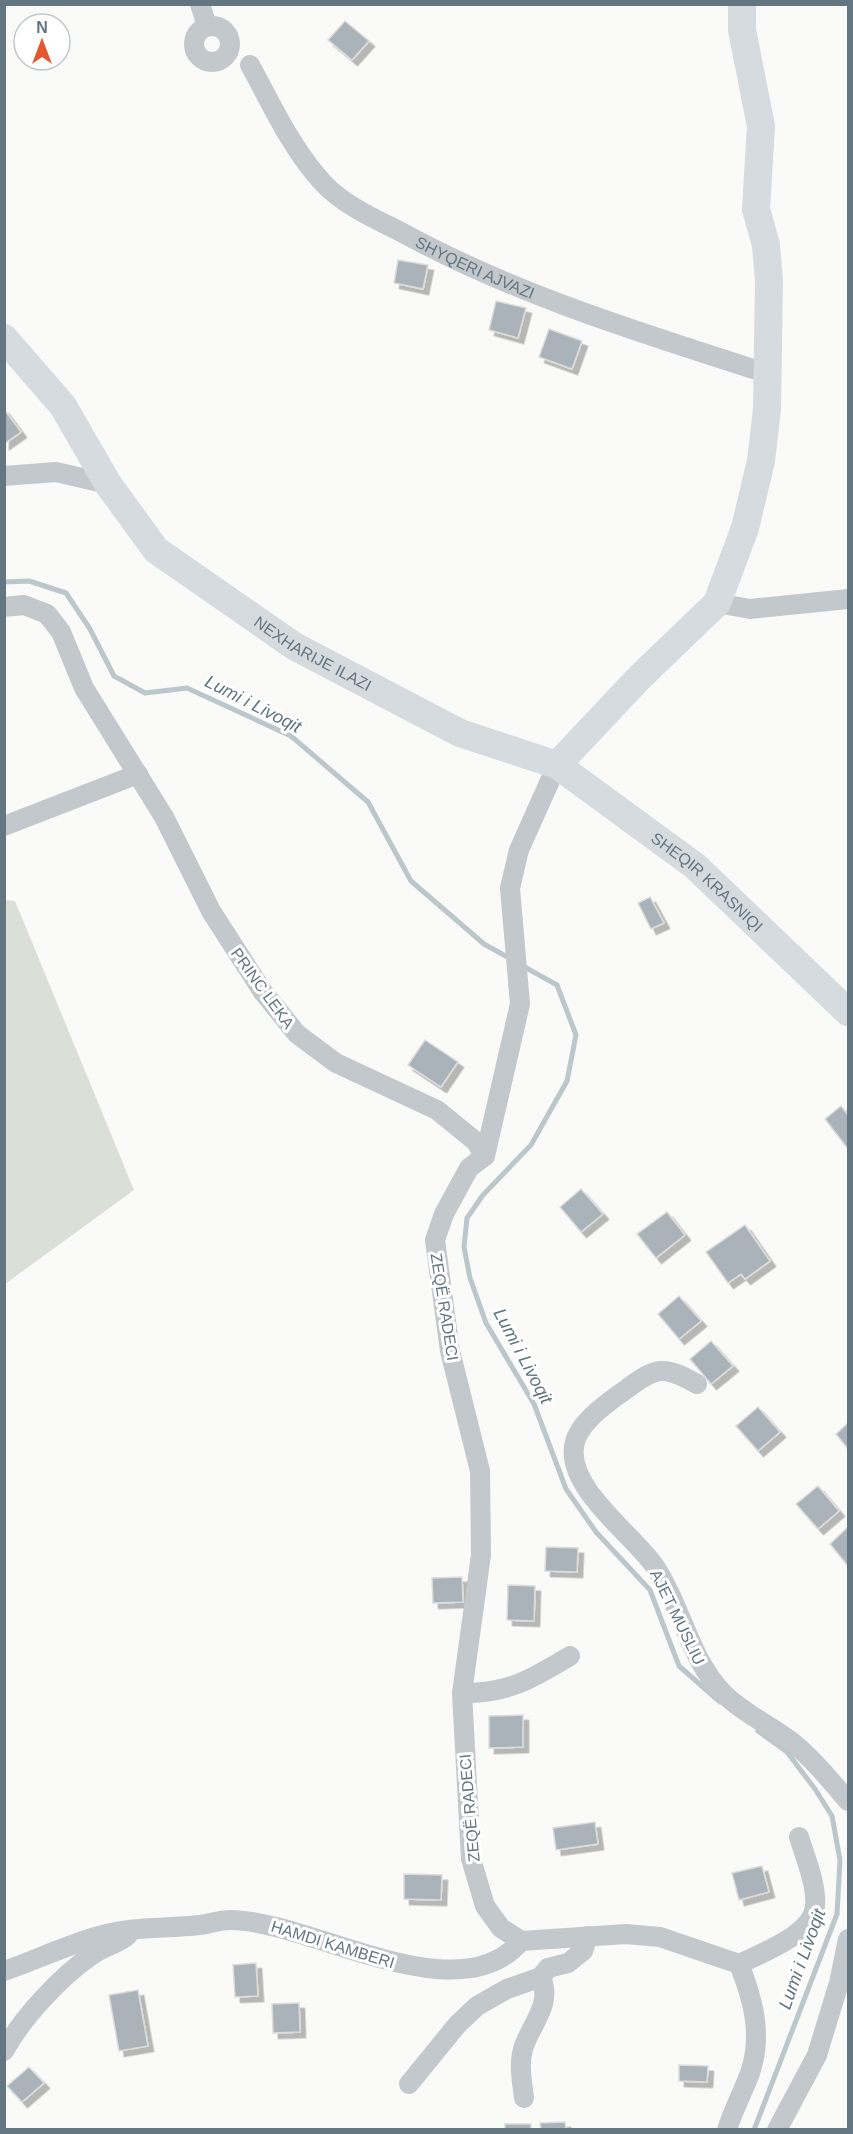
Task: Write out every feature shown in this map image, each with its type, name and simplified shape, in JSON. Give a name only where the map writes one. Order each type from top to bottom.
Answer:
[{"type":"street","points":[[200,4],[207,26]]},
{"type":"street","points":[[485,1156],[520,1004],[510,888],[519,850],[556,765],[639,678],[717,603],[745,528],[761,461],[768,374],[769,281],[766,245],[756,208],[761,126],[742,30],[742,4]]},
{"type":"street","name":"SHYQERI AJVAZI","points":[[250,65],[304,159],[325,185],[358,210],[451,260],[573,308],[768,374]]},
{"type":"street","name":"NEXHARIJE ILAZI","points":[[4,338],[63,406],[108,484],[156,550],[294,646],[460,733],[556,765]]},
{"type":"street","points":[[4,476],[56,472],[108,484]]},
{"type":"street","points":[[717,603],[750,609],[849,599]]},
{"type":"street","name":"PRINC LEKA","points":[[4,607],[24,605],[47,614],[61,633],[84,688],[164,817],[211,912],[263,992],[297,1035],[336,1063],[437,1110],[475,1141],[485,1156]]},
{"type":"street","name":"SHEQIR KRASNIQI","points":[[556,765],[695,866],[849,1012]]},
{"type":"street","points":[[4,826],[138,774]]},
{"type":"street","name":"ZEQË RADECI","points":[[485,1156],[469,1168],[444,1214],[435,1240],[450,1350],[480,1472],[481,1555],[462,1693],[471,1859],[485,1906],[501,1928],[521,1941]]},
{"type":"street","name":"AJET MUSLIU","points":[[696,1384],[677,1373],[662,1369],[645,1375],[612,1399],[583,1427],[573,1446],[577,1472],[605,1512],[656,1567],[700,1666],[723,1694],[792,1743],[849,1801]]},
{"type":"street","points":[[462,1693],[486,1694],[517,1686],[570,1656]]},
{"type":"street","points":[[521,1941],[626,1934],[660,1936],[739,1964],[780,1944],[810,1923],[815,1906],[799,1837]]},
{"type":"street","name":"HAMDI KAMBERI","points":[[4,1971],[99,1935],[134,1929],[200,1925],[226,1920],[252,1920],[285,1927],[401,1965],[453,1970],[483,1965],[512,1953],[521,1941]]},
{"type":"street","points":[[4,2051],[19,2029],[65,1978],[92,1955],[124,1938],[134,1929]]},
{"type":"street","points":[[409,2084],[457,2025],[477,2006],[507,1989],[541,1977],[548,1968],[568,1963],[582,1951],[588,1936]]},
{"type":"street","points":[[777,2130],[817,2055],[839,1983],[849,1939]]},
{"type":"street","points":[[727,2130],[751,2071],[756,2036],[753,1998],[739,1964]]},
{"type":"street","points":[[524,2098],[520,2068],[523,2047],[545,2002],[546,1989],[541,1977]]},
{"type":"shaded area","points":[[4,900],[15,901],[134,1190],[5,1284]]},
{"type":"building","points":[[345,21],[369,41],[352,60],[328,40]]},
{"type":"building","points":[[398,260],[428,265],[423,289],[394,283]]},
{"type":"building","points":[[496,301],[526,308],[518,338],[489,330]]},
{"type":"building","points":[[549,329],[582,341],[572,369],[539,357]]},
{"type":"building","points":[[4,409],[21,432],[4,444]]},
{"type":"building","points":[[650,897],[664,923],[651,929],[638,903]]},
{"type":"building","points":[[425,1040],[458,1062],[441,1087],[408,1065]]},
{"type":"building","points":[[841,1106],[848,1115],[848,1149],[825,1119]]},
{"type":"building","points":[[581,1189],[603,1214],[581,1232],[560,1207]]},
{"type":"building","points":[[667,1212],[685,1235],[656,1258],[637,1234]]},
{"type":"building","points":[[745,1225],[770,1261],[745,1279],[741,1274],[728,1283],[706,1252]]},
{"type":"building","points":[[679,1296],[701,1321],[679,1339],[658,1314]]},
{"type":"building","points":[[711,1341],[733,1366],[711,1384],[690,1359]]},
{"type":"building","points":[[758,1407],[780,1432],[758,1451],[736,1426]]},
{"type":"building","points":[[848,1423],[848,1449],[836,1434]]},
{"type":"building","points":[[818,1486],[839,1511],[818,1529],[796,1504]]},
{"type":"building","points":[[848,1527],[848,1566],[830,1544]]},
{"type":"building","points":[[546,1547],[578,1548],[577,1572],[545,1571]]},
{"type":"building","points":[[462,1577],[463,1602],[433,1603],[432,1578]]},
{"type":"building","points":[[508,1585],[535,1586],[534,1621],[507,1620]]},
{"type":"building","points":[[523,1715],[523,1747],[489,1748],[489,1716]]},
{"type":"building","points":[[595,1822],[598,1844],[556,1850],[553,1828]]},
{"type":"building","points":[[762,1866],[769,1892],[739,1900],[732,1873]]},
{"type":"building","points":[[404,1874],[442,1875],[441,1900],[404,1899]]},
{"type":"building","points":[[256,1963],[258,1996],[235,1997],[233,1965]]},
{"type":"building","points":[[138,1990],[148,2046],[119,2051],[109,1995]]},
{"type":"building","points":[[299,2003],[300,2032],[273,2033],[272,2004]]},
{"type":"building","points":[[679,2065],[708,2066],[707,2082],[679,2081]]},
{"type":"building","points":[[29,2067],[44,2083],[22,2102],[7,2086]]},
{"type":"building","points":[[565,2122],[566,2130],[541,2130],[540,2123]]},
{"type":"building","points":[[505,2124],[531,2124],[531,2130],[505,2130]]},
{"type":"waterway","name":"Lumi i Livoqit","points":[[4,582],[29,581],[66,593],[90,629],[114,676],[145,693],[187,688],[291,736],[368,802],[411,881],[484,944],[511,959]]},
{"type":"waterway","name":"Lumi i Livoqit","points":[[521,965],[557,985],[576,1035],[567,1081],[531,1145],[483,1195],[467,1218],[464,1247],[470,1278],[486,1323],[534,1404],[566,1489],[596,1532],[650,1590],[679,1666],[720,1702]]},
{"type":"waterway","name":"Lumi i Livoqit","points":[[754,2130],[837,1914],[840,1860],[832,1816],[815,1789],[787,1752],[758,1731]]}]
